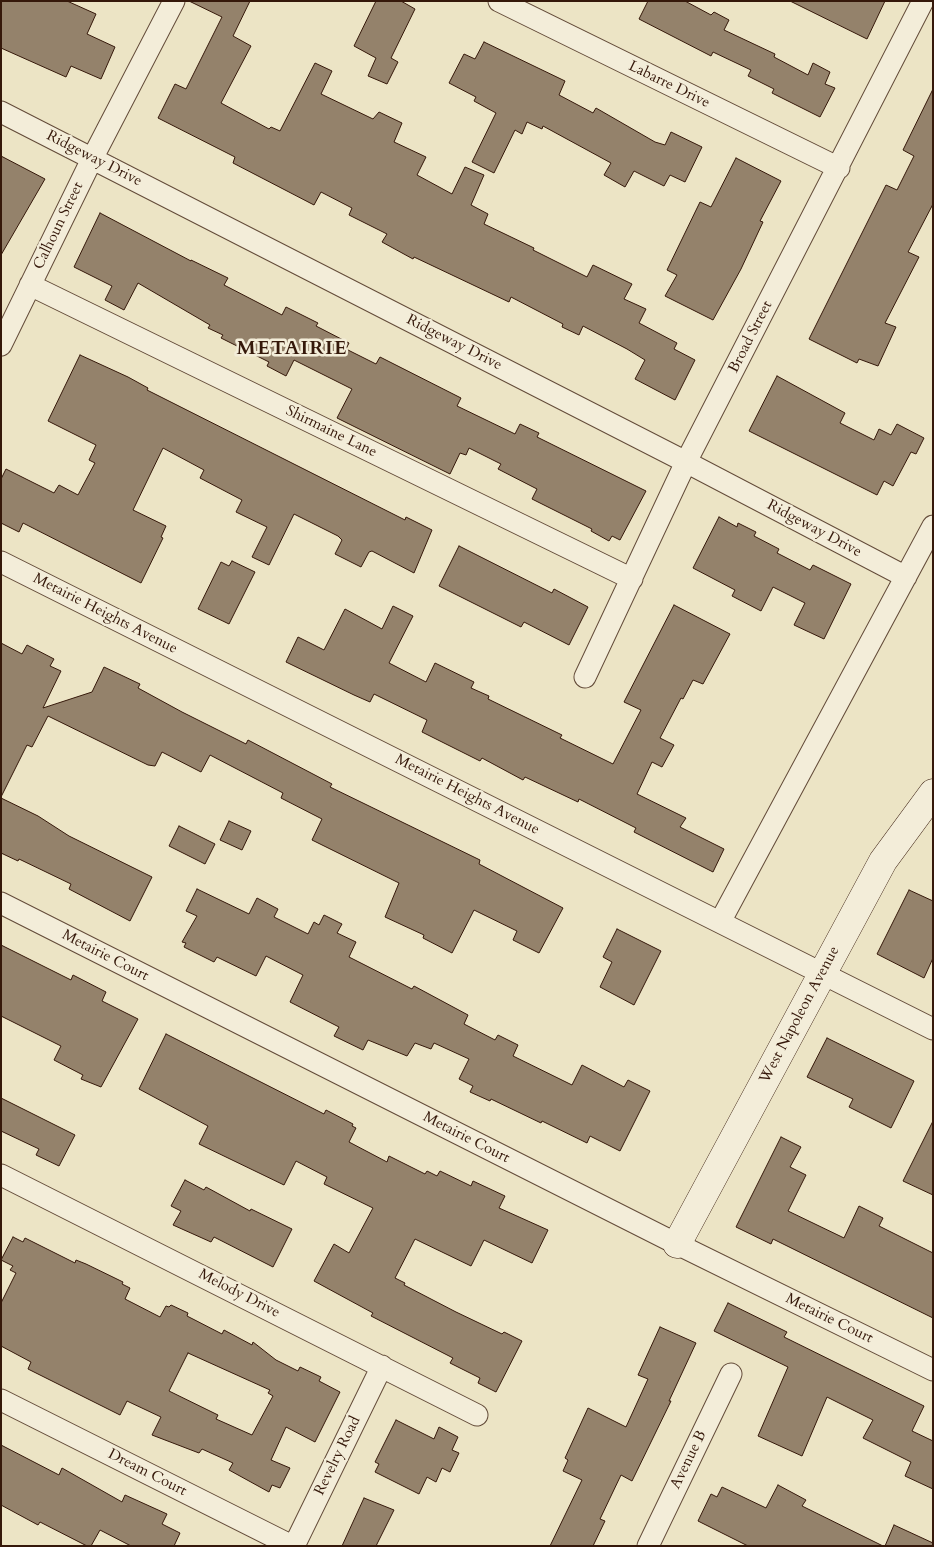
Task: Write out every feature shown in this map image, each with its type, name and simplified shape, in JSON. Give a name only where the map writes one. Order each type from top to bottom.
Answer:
[{"type":"street","name":"Calhoun Street","points":[[1,345],[92,158],[174,1]]},
{"type":"street","name":"Labarre Drive","points":[[500,1],[838,168]]},
{"type":"street","name":"Broad Street","points":[[585,677],[686,462],[924,1]]},
{"type":"street","name":"Ridgeway Drive","points":[[1,112],[686,462],[906,577]]},
{"type":"street","name":"Shirmaine Lane","points":[[30,285],[632,579]]},
{"type":"street","points":[[720,922],[933,526]]},
{"type":"street","name":"Metairie Heights Avenue","points":[[1,562],[933,1029]]},
{"type":"street","name":"West Napoleon Avenue","points":[[677,1244],[883,861],[933,793]]},
{"type":"street","name":"Metairie Court","points":[[1,903],[677,1244],[933,1370]]},
{"type":"street","name":"Melody Drive","points":[[1,1175],[477,1415]]},
{"type":"street","name":"Revelry Road","points":[[293,1546],[382,1366]]},
{"type":"street","name":"Avenue B","points":[[648,1546],[731,1374]]},
{"type":"street","name":"Dream Court","points":[[1,1400],[293,1546]]},
{"type":"building","points":[[1,1],[67,1],[96,14],[87,34],[115,47],[101,79],[71,66],[66,77],[1,48]]},
{"type":"building","points":[[189,1],[250,1],[233,36],[251,46],[221,103],[269,129],[271,127],[280,131],[315,63],[332,71],[321,94],[373,119],[379,112],[402,123],[394,142],[426,157],[417,175],[452,194],[465,167],[484,175],[471,205],[488,214],[484,224],[534,248],[533,250],[587,277],[593,265],[632,284],[624,299],[646,309],[639,323],[677,343],[674,349],[695,360],[675,400],[635,379],[645,360],[627,349],[583,326],[579,335],[562,327],[563,324],[511,297],[509,302],[414,257],[413,259],[382,242],[387,234],[349,215],[352,208],[321,192],[314,205],[233,163],[235,157],[158,118],[175,84],[186,89],[222,17]]},
{"type":"building","points":[[376,1],[401,1],[415,9],[391,58],[398,62],[387,84],[368,76],[376,58],[354,46]]},
{"type":"building","points":[[648,1],[685,1],[711,15],[714,12],[729,20],[724,30],[775,54],[774,57],[808,75],[813,63],[830,72],[825,84],[835,88],[820,117],[772,93],[774,89],[748,76],[751,70],[713,52],[711,56],[639,19]]},
{"type":"building","points":[[790,1],[885,1],[867,39]]},
{"type":"building","points":[[484,42],[565,81],[559,95],[593,113],[596,108],[655,142],[665,145],[671,132],[702,147],[685,182],[670,175],[664,186],[634,171],[625,187],[604,175],[611,163],[543,126],[542,129],[527,122],[522,134],[515,130],[494,173],[472,162],[496,113],[474,101],[476,97],[449,83],[464,54],[475,59]]},
{"type":"building","points":[[933,89],[933,204],[908,252],[919,257],[885,323],[896,327],[878,366],[859,359],[857,363],[809,339],[886,185],[897,190],[914,156],[903,150]]},
{"type":"building","points":[[1,156],[45,179],[1,255]]},
{"type":"building","points":[[736,158],[781,181],[760,221],[763,222],[741,269],[713,320],[665,296],[677,275],[667,270],[700,202],[711,207]]},
{"type":"building","points":[[100,213],[191,261],[228,278],[224,285],[282,315],[286,307],[318,323],[316,326],[349,343],[346,349],[376,364],[380,357],[461,398],[457,406],[515,434],[520,424],[539,433],[537,437],[646,491],[620,540],[612,536],[609,541],[591,531],[592,529],[532,499],[537,489],[498,469],[501,464],[469,448],[466,455],[460,453],[450,474],[337,418],[352,389],[294,360],[286,376],[267,366],[269,362],[221,338],[223,335],[208,328],[210,325],[138,283],[124,310],[105,300],[112,286],[74,267]]},
{"type":"building","points":[[80,355],[128,377],[148,388],[147,390],[405,520],[406,517],[432,530],[414,573],[372,551],[369,552],[361,567],[335,554],[342,540],[338,536],[294,514],[269,565],[252,557],[267,527],[236,512],[242,500],[200,478],[204,470],[163,448],[133,510],[166,526],[161,537],[163,538],[141,583],[23,523],[19,532],[1,523],[1,479],[6,469],[54,493],[59,485],[78,495],[95,463],[89,460],[96,445],[48,421]]},
{"type":"building","points":[[777,376],[845,413],[840,423],[874,440],[879,429],[891,435],[897,424],[924,438],[916,454],[911,452],[893,486],[884,481],[877,495],[749,431]]},
{"type":"building","points":[[719,517],[737,527],[738,523],[756,532],[754,536],[779,549],[777,553],[810,570],[813,565],[851,584],[824,639],[794,625],[805,603],[773,587],[761,611],[732,596],[735,590],[693,568]]},
{"type":"building","points":[[459,546],[552,593],[554,589],[588,607],[569,645],[524,622],[521,627],[439,586]]},
{"type":"building","points":[[232,561],[255,572],[229,624],[198,609],[221,562],[229,566]]},
{"type":"building","points":[[674,605],[730,634],[703,684],[693,680],[683,699],[681,698],[660,738],[674,745],[662,767],[652,762],[637,794],[686,818],[680,827],[724,849],[713,872],[634,832],[636,828],[579,799],[578,802],[525,777],[523,780],[482,758],[480,761],[422,732],[427,720],[374,694],[370,702],[286,662],[298,637],[324,650],[345,609],[382,629],[393,606],[413,616],[389,663],[426,682],[435,663],[474,682],[471,688],[489,696],[488,699],[562,735],[560,738],[613,764],[641,710],[624,702]]},
{"type":"building","points":[[1,643],[22,654],[27,645],[54,659],[50,666],[61,671],[43,708],[92,692],[104,667],[140,684],[138,688],[182,712],[246,744],[248,740],[332,784],[330,787],[480,860],[479,864],[563,908],[539,953],[513,940],[517,931],[474,910],[452,953],[423,938],[424,935],[385,917],[399,883],[312,840],[322,819],[281,798],[283,793],[210,755],[201,772],[162,752],[155,766],[148,765],[48,716],[32,747],[27,745],[1,797]]},
{"type":"building","points":[[1,798],[38,816],[69,836],[152,877],[130,921],[69,889],[71,884],[19,859],[18,861],[1,853]]},
{"type":"building","points":[[229,821],[251,831],[242,850],[220,840]]},
{"type":"building","points":[[179,826],[215,844],[205,864],[169,846]]},
{"type":"building","points":[[197,889],[249,914],[257,898],[278,909],[274,917],[308,934],[314,922],[319,925],[324,915],[342,924],[337,933],[356,942],[349,957],[412,989],[414,986],[468,1015],[464,1024],[495,1040],[498,1035],[518,1045],[513,1056],[572,1085],[582,1065],[624,1087],[628,1080],[650,1091],[620,1151],[590,1136],[587,1143],[542,1121],[541,1123],[491,1099],[490,1101],[470,1092],[473,1086],[459,1079],[469,1059],[434,1043],[431,1049],[415,1043],[407,1056],[368,1040],[363,1050],[334,1036],[339,1027],[290,1002],[303,975],[266,956],[256,976],[217,957],[214,962],[184,947],[186,943],[182,942],[197,916],[186,911]]},
{"type":"building","points":[[909,890],[933,901],[933,958],[924,978],[877,954]]},
{"type":"building","points":[[617,929],[661,951],[634,1005],[600,987],[612,962],[603,957]]},
{"type":"building","points":[[1,945],[71,980],[73,975],[106,992],[102,1001],[138,1019],[101,1087],[81,1079],[83,1075],[54,1060],[61,1046],[1,1016]]},
{"type":"building","points":[[166,1034],[324,1114],[326,1110],[353,1124],[352,1126],[356,1128],[349,1142],[387,1162],[389,1156],[425,1174],[427,1171],[437,1176],[440,1171],[471,1186],[473,1181],[505,1196],[499,1208],[548,1230],[532,1263],[484,1240],[471,1266],[415,1239],[395,1278],[405,1283],[404,1285],[456,1312],[502,1334],[504,1332],[522,1341],[496,1392],[478,1383],[480,1378],[450,1363],[453,1358],[371,1316],[373,1313],[314,1281],[334,1244],[349,1253],[373,1208],[324,1184],[327,1177],[296,1161],[284,1185],[199,1144],[208,1126],[139,1089]]},
{"type":"building","points":[[827,1038],[914,1081],[891,1128],[849,1107],[853,1099],[807,1077]]},
{"type":"building","points":[[1,1098],[75,1135],[59,1166],[36,1155],[39,1149],[1,1131]]},
{"type":"building","points":[[933,1121],[933,1195],[903,1181]]},
{"type":"building","points":[[781,1137],[801,1147],[790,1167],[806,1175],[788,1211],[844,1238],[859,1206],[883,1218],[879,1226],[933,1253],[933,1318],[773,1239],[771,1244],[736,1227]]},
{"type":"building","points":[[185,1180],[204,1190],[206,1187],[250,1211],[251,1209],[292,1229],[273,1267],[214,1237],[211,1242],[173,1225],[181,1211],[171,1206]]},
{"type":"building","points":[[13,1237],[23,1242],[25,1238],[75,1263],[76,1260],[123,1282],[122,1284],[130,1288],[125,1299],[160,1317],[166,1306],[169,1307],[171,1305],[188,1313],[187,1316],[222,1334],[224,1330],[252,1345],[253,1342],[276,1360],[298,1371],[300,1367],[321,1377],[319,1381],[340,1392],[315,1442],[286,1427],[271,1460],[290,1468],[280,1488],[272,1485],[269,1492],[229,1470],[233,1463],[202,1449],[199,1453],[152,1435],[161,1417],[127,1401],[120,1415],[28,1369],[31,1362],[1,1346],[1,1303],[16,1273],[10,1270],[13,1266],[1,1260]],"holes":[[[188,1353],[270,1390],[268,1393],[273,1396],[252,1435],[216,1419],[218,1415],[169,1391]]]},
{"type":"building","points":[[728,1303],[787,1332],[784,1337],[924,1406],[912,1431],[933,1441],[933,1489],[905,1476],[911,1462],[863,1438],[873,1420],[827,1397],[802,1456],[758,1436],[788,1367],[714,1331]]},
{"type":"building","points":[[660,1327],[696,1343],[669,1401],[671,1401],[632,1481],[621,1475],[600,1519],[605,1521],[593,1546],[550,1546],[582,1480],[563,1471],[568,1460],[565,1458],[588,1408],[626,1427],[648,1379],[638,1375]]},
{"type":"building","points":[[396,1420],[434,1439],[439,1427],[458,1437],[452,1450],[459,1453],[450,1472],[442,1468],[436,1482],[427,1477],[419,1494],[375,1472],[379,1464],[375,1462]]},
{"type":"building","points":[[1,1445],[59,1475],[62,1468],[122,1502],[125,1495],[167,1514],[162,1524],[180,1533],[174,1546],[131,1546],[100,1530],[91,1546],[87,1546],[40,1522],[38,1525],[1,1505]]},
{"type":"building","points":[[778,1485],[806,1500],[802,1506],[883,1546],[748,1546],[698,1521],[711,1494],[717,1497],[722,1487],[766,1508]]},
{"type":"building","points":[[364,1498],[394,1510],[376,1546],[342,1546]]},
{"type":"building","points":[[894,1525],[933,1543],[933,1546],[885,1546]]},
{"type":"district","name":"METAIRIE","points":[[292,349]]}]
